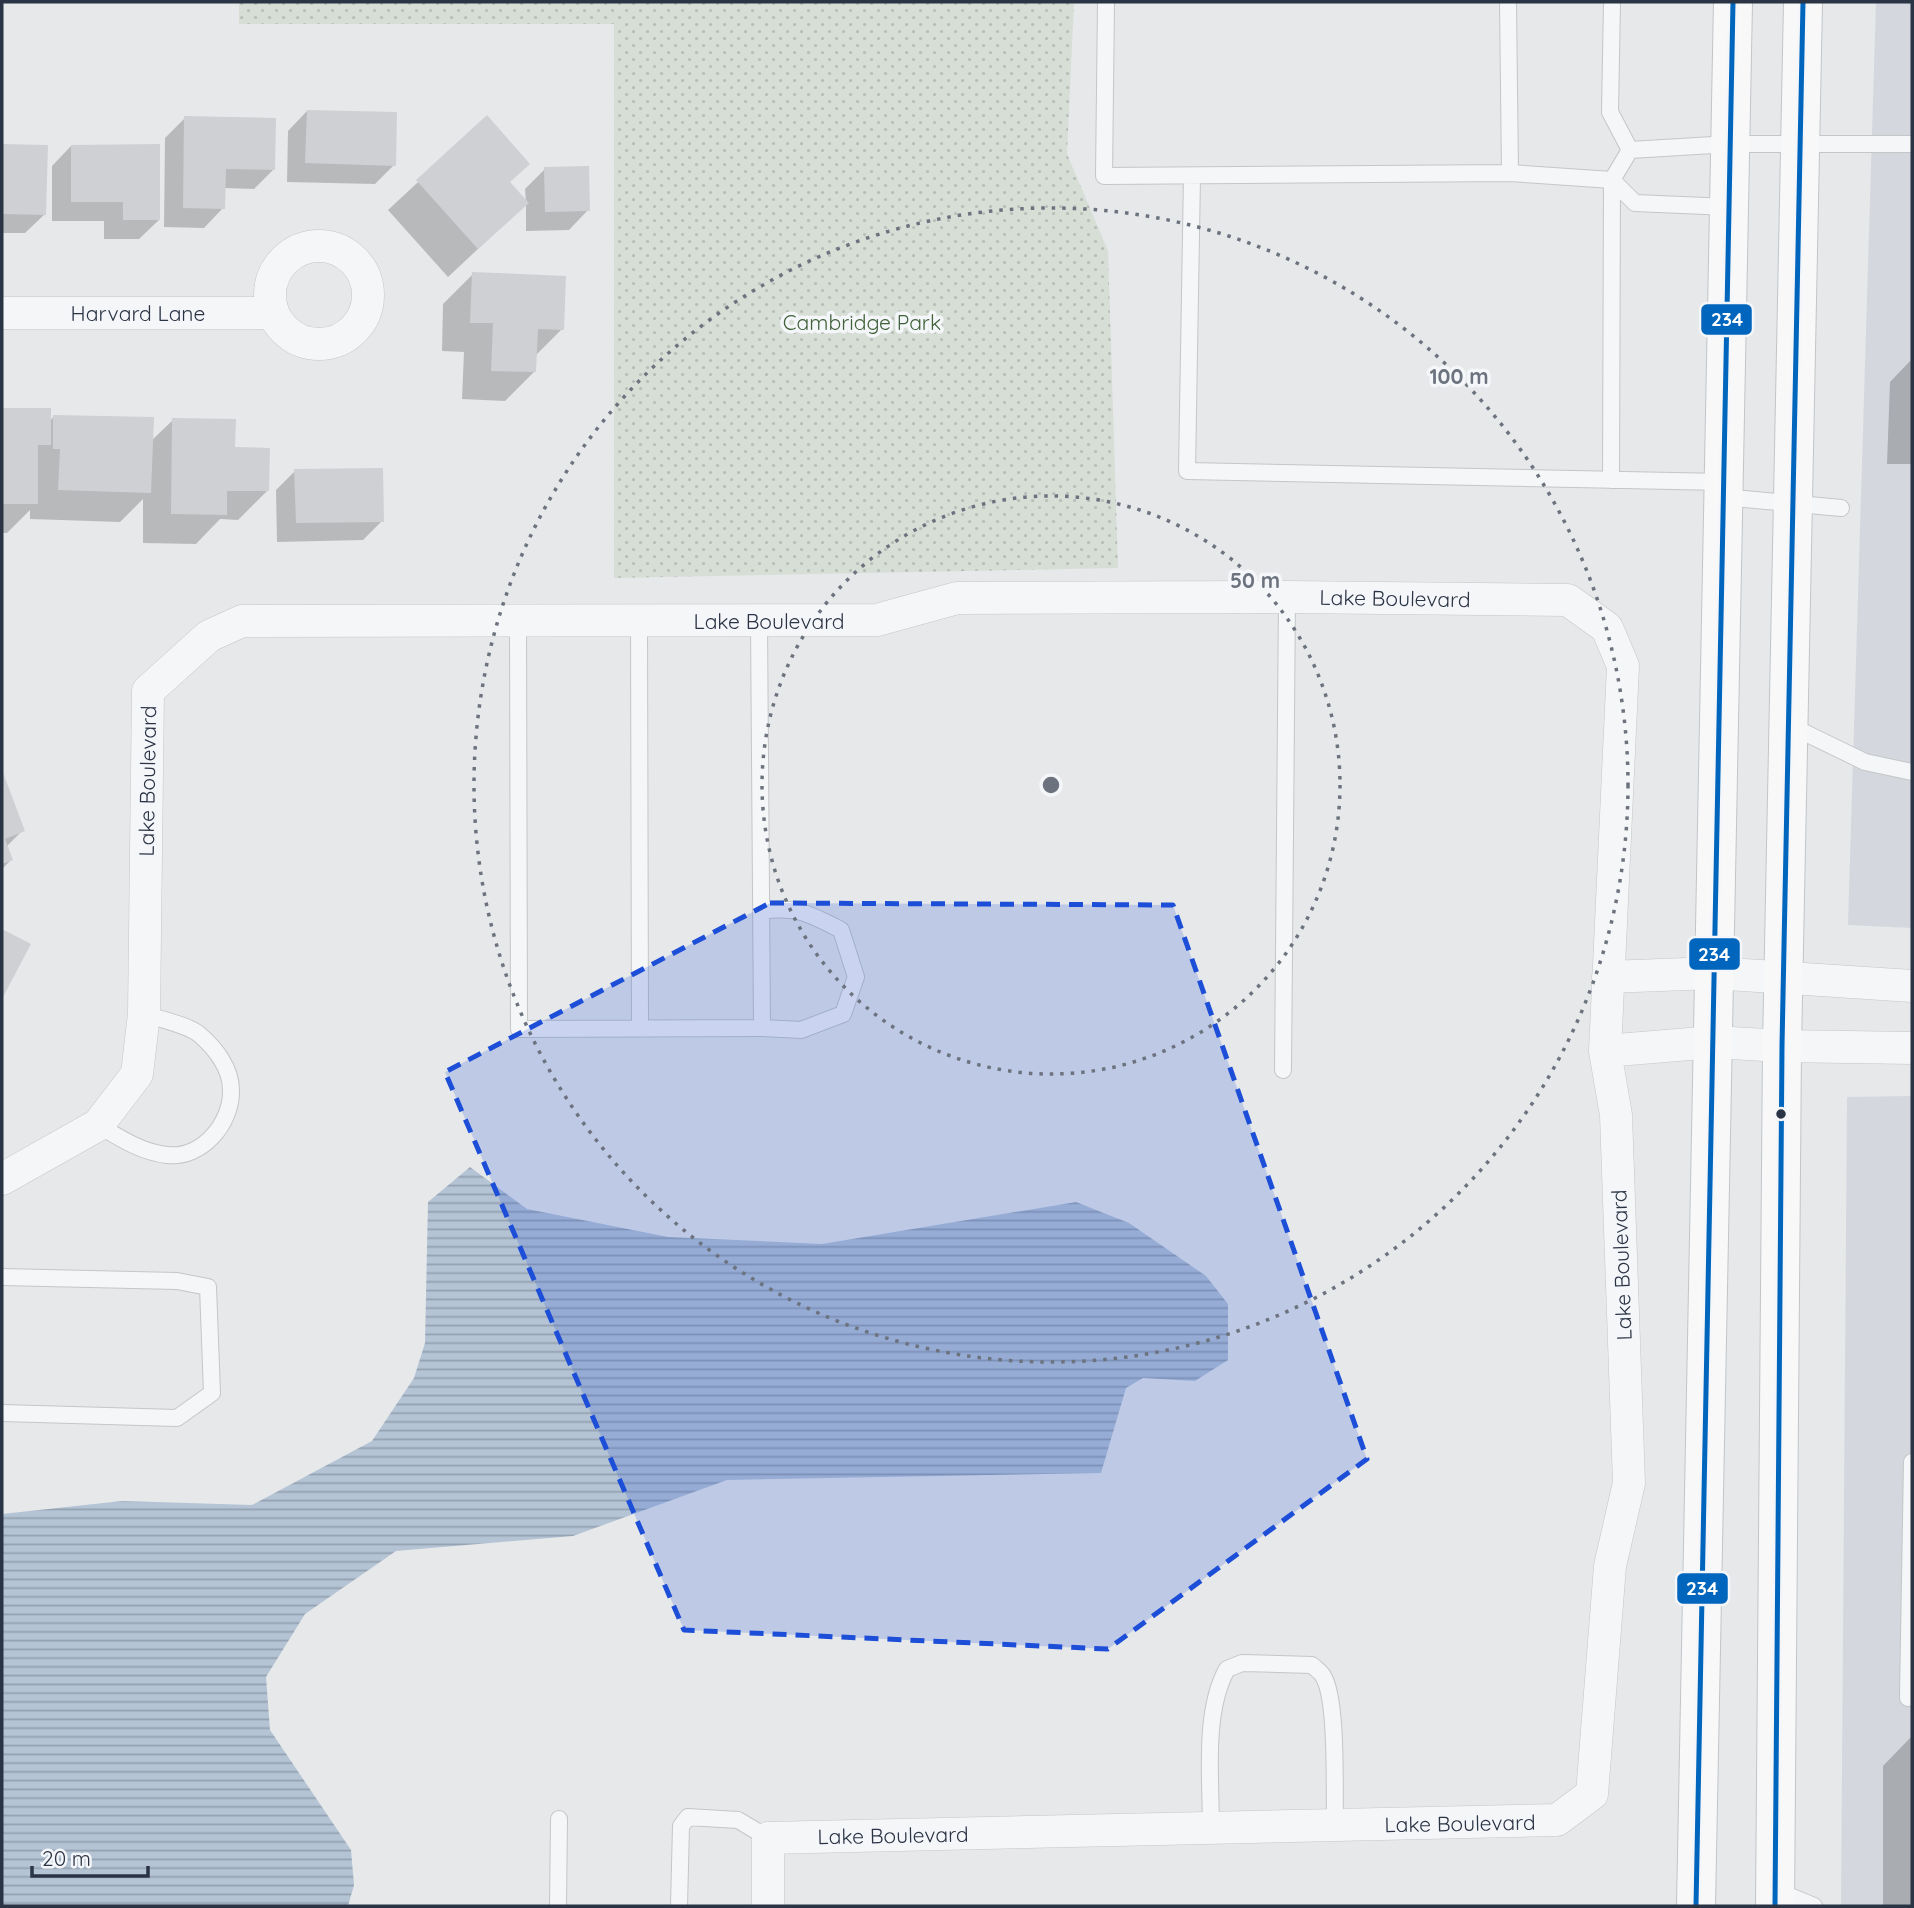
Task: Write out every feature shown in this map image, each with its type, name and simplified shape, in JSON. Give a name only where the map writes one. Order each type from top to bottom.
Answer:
[{"type":"main road","points":[[1696,1906],[1733,2]]},
{"type":"main road","points":[[1775,1898],[1782,1046],[1803,2]]},
{"type":"street","name":"Harvard Lane","points":[[2,313],[273,313]]},
{"type":"street","name":"Lake Boulevard","points":[[2,1179],[97,1125],[137,1074],[144,1014],[148,691],[209,636],[243,621],[877,620],[957,598],[1287,597],[1568,600],[1607,628],[1623,666],[1605,1051],[1616,1115],[1629,1483],[1610,1566],[1592,1794],[1557,1820],[768,1838]]},
{"type":"street","points":[[1608,977],[1713,973],[1912,986]]},
{"type":"street","points":[[1605,1051],[1714,1042],[1912,1048]]},
{"type":"street","points":[[768,1838],[768,1906]]},
{"type":"lane","points":[[1106,2],[1104,176],[1510,173],[1612,180],[1635,203],[1729,206]]},
{"type":"lane","points":[[1508,2],[1510,173]]},
{"type":"lane","points":[[1612,2],[1610,112],[1630,150]]},
{"type":"lane","points":[[1630,150],[1730,144],[1912,144]]},
{"type":"lane","points":[[1611,480],[1612,180],[1630,150]]},
{"type":"lane","points":[[1192,176],[1187,471],[1611,480],[1723,490],[1793,504],[1841,508]]},
{"type":"lane","points":[[1283,1070],[1287,597]]},
{"type":"lane","points":[[518,621],[519,1029],[801,1030],[843,1014],[856,977],[841,930],[813,915],[786,908],[761,911]]},
{"type":"lane","points":[[639,621],[640,1028]]},
{"type":"lane","points":[[759,621],[762,1028]]},
{"type":"lane","points":[[1789,725],[1865,762],[1912,772]]},
{"type":"lane","points":[[97,1125],[135,1147],[169,1156],[202,1148],[225,1120],[232,1089],[225,1062],[198,1033],[144,1014]]},
{"type":"lane","points":[[2,1277],[177,1282],[208,1287],[212,1393],[177,1418],[2,1413]]},
{"type":"lane","points":[[1908,1698],[1912,1462]]},
{"type":"lane","points":[[1211,1828],[1211,1743],[1215,1701],[1219,1683],[1227,1669],[1242,1663],[1312,1665],[1324,1677],[1330,1695],[1333,1731],[1335,1826]]},
{"type":"lane","points":[[679,1906],[681,1826],[688,1817],[738,1820],[768,1838]]},
{"type":"lane","points":[[558,1906],[559,1819]]},
{"type":"lane","points":[[1775,1898],[1814,1906]]},
{"type":"highlighted area","points":[[770,903],[1173,905],[1367,1459],[1108,1649],[684,1630],[445,1072]]},
{"type":"shaded area","points":[[1876,2],[1912,2],[1912,928],[1848,925]]},
{"type":"shaded area","points":[[1912,1096],[1912,1906],[1841,1906],[1847,1097]]},
{"type":"green space","name":"Cambridge Park","points":[[239,2],[1074,2],[1067,154],[1108,251],[1118,568],[614,578],[614,24],[239,24]]},
{"type":"water","points":[[470,1167],[527,1209],[668,1237],[822,1244],[1076,1202],[1129,1223],[1206,1276],[1228,1304],[1228,1360],[1195,1381],[1143,1378],[1126,1388],[1101,1473],[727,1480],[573,1536],[396,1551],[305,1614],[266,1677],[270,1730],[351,1850],[354,1885],[348,1906],[2,1906],[2,1514],[122,1501],[252,1505],[372,1441],[414,1378],[425,1343],[428,1202]]},
{"type":"building","points":[[307,110],[397,112],[396,166],[305,163]]},
{"type":"building","points":[[487,115],[530,164],[510,182],[529,203],[478,249],[416,180]]},
{"type":"building","points":[[184,116],[276,118],[275,170],[226,169],[225,209],[183,208]]},
{"type":"building","points":[[2,144],[48,145],[46,215],[2,214]]},
{"type":"building","points":[[160,144],[160,220],[123,220],[123,202],[71,202],[71,145]]},
{"type":"building","points":[[589,166],[590,211],[545,212],[544,167]]},
{"type":"building","points":[[472,272],[566,276],[564,330],[538,329],[536,372],[491,371],[493,323],[470,323]]},
{"type":"building","points":[[2,408],[51,408],[51,445],[38,445],[38,504],[2,504]]},
{"type":"building","points":[[53,415],[154,417],[151,493],[58,490],[60,449],[53,449]]},
{"type":"building","points":[[172,418],[236,419],[235,447],[270,448],[269,491],[227,491],[227,515],[171,514]]},
{"type":"building","points":[[383,468],[384,522],[296,523],[294,469]]},
{"type":"building","points":[[2,770],[25,831],[5,839],[13,860],[2,864]]},
{"type":"building","points":[[2,929],[31,944],[2,999]]},
{"type":"transit line","name":"234","points":[[1696,1906],[1733,2]]},
{"type":"transit line","name":"234","points":[[1775,1906],[1782,1046],[1803,2]]}]
